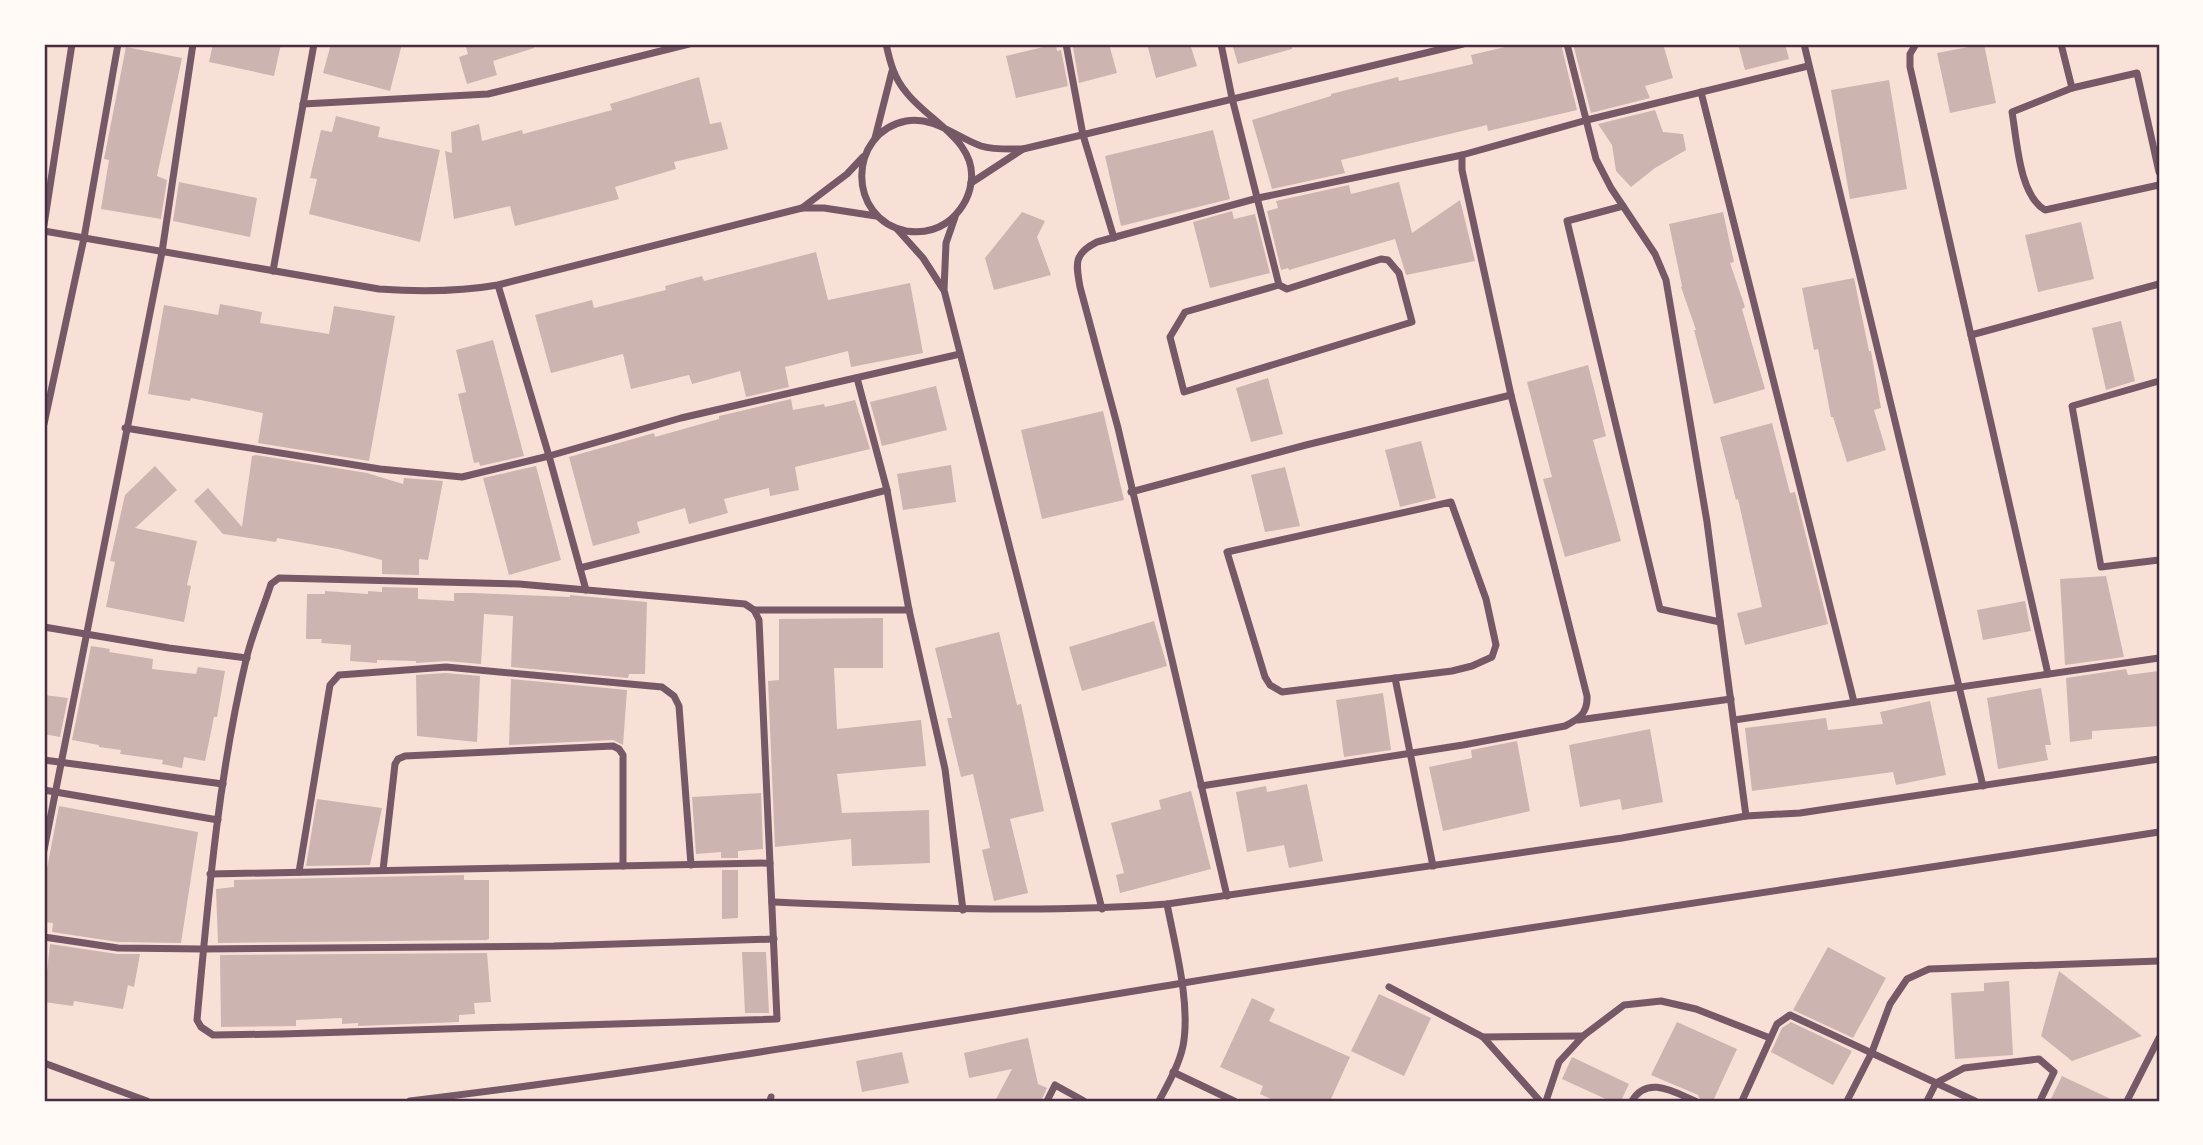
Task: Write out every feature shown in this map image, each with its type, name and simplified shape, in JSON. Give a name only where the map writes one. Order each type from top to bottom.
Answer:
[{"type":"street","points":[[44,225],[72,44]]},
{"type":"street","points":[[44,424],[84,238],[118,44]]},
{"type":"street","points":[[44,850],[125,428],[162,252],[194,44]]},
{"type":"street","points":[[273,271],[314,44]]},
{"type":"street","points":[[303,104],[488,94],[689,44]]},
{"type":"street","points":[[887,44],[892,71],[906,92],[966,151],[971,166],[971,183],[966,201],[955,216],[946,243],[944,290],[1102,909]]},
{"type":"street","points":[[1066,44],[1083,135],[1114,238]]},
{"type":"street","points":[[1221,44],[1231,98],[1279,285],[1287,289],[1381,259],[1388,260],[1399,273],[1412,322],[1184,392],[1170,337],[1185,312],[1279,285]]},
{"type":"street","points":[[802,208],[847,174],[875,139],[889,127],[907,121],[926,121],[981,146],[1023,149],[1463,44]]},
{"type":"street","points":[[1567,44],[1596,159],[1606,180],[1655,254],[1666,280],[1707,522],[1746,816]]},
{"type":"street","points":[[1804,44],[1983,786]]},
{"type":"street","points":[[1916,44],[1910,54],[1910,66],[2048,674]]},
{"type":"street","points":[[2062,44],[2072,88]]},
{"type":"street","points":[[1227,896],[1118,428],[1080,287],[1076,263],[1079,255],[1086,247],[1114,238],[1258,198],[1462,155],[1587,120],[1808,66]]},
{"type":"street","points":[[875,139],[892,71]]},
{"type":"street","points":[[2159,172],[2137,73],[2072,88],[2012,112],[2025,182],[2030,196],[2037,206],[2045,211],[2159,185]]},
{"type":"street","points":[[1701,92],[1854,702]]},
{"type":"street","points":[[971,183],[1023,149]]},
{"type":"street","points":[[1462,155],[1462,170],[1511,395],[1587,696],[1588,707],[1578,720]]},
{"type":"street","points":[[864,156],[860,172],[862,188],[867,203],[876,216]]},
{"type":"street","points":[[1623,206],[1567,220],[1660,610],[1720,622]]},
{"type":"street","points":[[44,231],[379,289],[460,292],[498,285],[802,208],[824,208],[876,216],[897,229],[923,258],[944,290]]},
{"type":"street","points":[[897,229],[928,231],[955,216]]},
{"type":"street","points":[[1971,335],[2159,284]]},
{"type":"street","points":[[498,285],[586,590]]},
{"type":"street","points":[[125,428],[380,469],[463,477],[549,456],[681,418],[961,354]]},
{"type":"street","points":[[857,378],[887,490],[909,610],[945,769],[963,910]]},
{"type":"street","points":[[2159,381],[2072,406],[2101,567],[2159,560]]},
{"type":"street","points":[[1131,492],[1306,445],[1511,395]]},
{"type":"street","points":[[580,568],[887,490]]},
{"type":"street","points":[[1451,502],[1486,599],[1496,645],[1492,657],[1472,666],[1395,678],[1282,692],[1270,685],[1265,677],[1227,552],[1451,502]]},
{"type":"street","points":[[279,578],[519,584],[586,590],[745,604],[754,610],[759,620],[777,1018],[213,1035],[201,1027],[197,1020],[203,949],[223,784],[247,658],[271,584],[279,578]]},
{"type":"street","points":[[754,610],[909,610]]},
{"type":"street","points":[[44,627],[247,658]]},
{"type":"street","points":[[1734,720],[2159,658]]},
{"type":"street","points":[[299,872],[333,679],[338,675],[446,667],[662,687],[674,696],[679,706],[691,865]]},
{"type":"street","points":[[1395,678],[1433,866]]},
{"type":"street","points":[[1201,786],[1565,726],[1578,720],[1731,699]]},
{"type":"street","points":[[383,870],[395,765],[398,759],[405,756],[613,746],[623,755],[623,866]]},
{"type":"street","points":[[44,760],[223,784]]},
{"type":"street","points":[[772,902],[963,910],[1102,909],[1167,904],[1622,838],[1746,816],[1800,813],[2159,760]]},
{"type":"street","points":[[44,790],[218,820]]},
{"type":"street","points":[[410,1101],[576,1081],[765,1053],[1182,983],[2159,832]]},
{"type":"street","points":[[210,874],[770,863]]},
{"type":"street","points":[[1159,1101],[1174,1072],[1183,1045],[1182,983],[1167,904]]},
{"type":"street","points":[[44,937],[118,948],[203,949],[554,946],[774,939]]},
{"type":"street","points":[[1847,1101],[1872,1052],[1890,1004],[1907,979],[1929,968],[2159,961]]},
{"type":"street","points":[[1389,988],[1483,1037],[1540,1101]]},
{"type":"street","points":[[1546,1101],[1559,1062],[1583,1036],[1624,1005],[1661,1001],[1696,1009],[1770,1038]]},
{"type":"street","points":[[1742,1101],[1777,1024],[1790,1015],[1975,1101]]},
{"type":"street","points":[[1483,1037],[1583,1036]]},
{"type":"street","points":[[2127,1101],[2159,1038]]},
{"type":"street","points":[[1927,1101],[1936,1083],[1964,1068],[2039,1059],[2054,1072],[2040,1101]]},
{"type":"street","points":[[44,1063],[147,1101]]},
{"type":"street","points":[[1174,1072],[1234,1101]]},
{"type":"street","points":[[1047,1101],[1055,1085],[1084,1101]]},
{"type":"street","points":[[1632,1101],[1642,1089],[1652,1086],[1695,1101]]},
{"type":"building","points":[[213,44],[281,44],[274,76],[209,62]]},
{"type":"building","points":[[331,44],[402,44],[390,91],[323,73]]},
{"type":"building","points":[[477,44],[534,44],[534,48],[493,61],[497,75],[467,84],[459,57],[468,54],[466,47]]},
{"type":"building","points":[[1056,44],[1057,51],[1061,50],[1068,86],[1016,98],[1006,56]]},
{"type":"building","points":[[1109,44],[1117,73],[1079,83],[1073,47]]},
{"type":"building","points":[[1147,44],[1190,44],[1197,66],[1156,78]]},
{"type":"building","points":[[1232,44],[1292,44],[1292,49],[1238,64]]},
{"type":"building","points":[[1518,44],[1561,44],[1577,110],[1488,131],[1487,125],[1341,160],[1345,173],[1272,189],[1252,120],[1331,94],[1398,77],[1399,81],[1473,64],[1471,55]]},
{"type":"building","points":[[1573,44],[1663,44],[1673,78],[1645,86],[1650,98],[1591,113]]},
{"type":"building","points":[[1738,44],[1785,44],[1789,59],[1745,70]]},
{"type":"building","points":[[1984,44],[1996,103],[1950,113],[1937,53]]},
{"type":"building","points":[[126,47],[182,58],[157,176],[167,180],[161,219],[101,209],[109,160],[104,159]]},
{"type":"building","points":[[699,77],[710,124],[721,122],[728,149],[674,162],[676,169],[615,187],[619,199],[515,226],[510,206],[454,219],[445,151],[452,153],[451,132],[479,124],[482,141],[522,130],[523,134],[612,110],[610,104]]},
{"type":"building","points":[[1889,80],[1907,189],[1850,199],[1831,90]]},
{"type":"building","points":[[1655,110],[1663,132],[1683,134],[1686,150],[1655,168],[1631,187],[1616,171],[1612,145],[1598,124]]},
{"type":"building","points":[[336,116],[380,127],[378,137],[440,150],[420,242],[309,214],[317,179],[310,178],[321,130],[332,132]]},
{"type":"building","points":[[1213,130],[1230,199],[1121,226],[1105,156]]},
{"type":"building","points":[[179,182],[257,198],[250,237],[173,221]]},
{"type":"building","points":[[1399,182],[1412,233],[1460,200],[1475,261],[1406,275],[1395,239],[1281,270],[1267,211],[1278,208],[1276,201],[1349,185],[1351,194]]},
{"type":"building","points":[[1232,211],[1234,219],[1255,214],[1270,273],[1210,288],[1193,222]]},
{"type":"building","points":[[1022,212],[1045,221],[1037,237],[1051,275],[994,290],[985,258]]},
{"type":"building","points":[[1723,212],[1734,262],[1730,263],[1745,307],[1742,309],[1765,389],[1714,404],[1696,330],[1681,287],[1669,224]]},
{"type":"building","points":[[2081,222],[2094,279],[2038,292],[2025,235]]},
{"type":"building","points":[[816,252],[828,300],[910,283],[923,353],[851,367],[848,351],[785,367],[789,387],[746,397],[740,371],[692,384],[689,375],[631,389],[623,354],[551,373],[535,315],[592,300],[594,308],[666,290],[665,286],[702,276],[704,281]]},
{"type":"building","points":[[1854,278],[1881,408],[1874,410],[1886,450],[1847,462],[1831,417],[1818,349],[1814,350],[1802,288]]},
{"type":"building","points":[[220,304],[262,312],[260,323],[329,334],[334,306],[395,316],[369,461],[258,443],[263,413],[191,398],[190,401],[148,394],[164,305],[218,315]]},
{"type":"building","points":[[2121,321],[2135,381],[2106,390],[2092,328]]},
{"type":"building","points":[[493,340],[524,456],[480,466],[479,462],[474,463],[458,394],[466,392],[456,350]]},
{"type":"building","points":[[1588,365],[1606,436],[1593,440],[1621,541],[1565,557],[1543,479],[1552,477],[1527,382]]},
{"type":"building","points":[[1268,378],[1283,434],[1251,442],[1236,388]]},
{"type":"building","points":[[936,386],[947,430],[882,446],[870,402]]},
{"type":"building","points":[[791,399],[793,410],[824,404],[825,407],[855,400],[870,449],[795,467],[799,490],[770,496],[769,488],[724,499],[728,513],[689,524],[685,508],[637,522],[640,533],[593,546],[569,457],[654,433],[655,437],[719,419],[719,416]]},
{"type":"building","points":[[1103,411],[1124,500],[1042,519],[1021,430]]},
{"type":"building","points":[[1772,423],[1790,493],[1795,492],[1828,624],[1745,645],[1737,613],[1762,607],[1738,499],[1736,500],[1720,437]]},
{"type":"building","points":[[1421,441],[1436,498],[1400,507],[1385,450]]},
{"type":"building","points":[[252,456],[367,473],[403,484],[404,478],[443,481],[428,560],[419,559],[419,575],[382,574],[382,560],[338,549],[277,538],[276,542],[223,534],[194,501],[208,488],[242,527]]},
{"type":"building","points":[[951,465],[956,502],[903,510],[897,474]]},
{"type":"building","points":[[155,466],[177,490],[135,528],[197,541],[187,585],[191,586],[184,622],[106,607],[115,562],[110,561],[125,495]]},
{"type":"building","points":[[536,466],[561,560],[509,575],[483,478]]},
{"type":"building","points":[[1285,467],[1300,526],[1265,532],[1251,475]]},
{"type":"building","points":[[2106,576],[2124,657],[2065,665],[2060,579]]},
{"type":"building","points":[[382,587],[418,588],[418,599],[454,601],[454,593],[472,593],[570,595],[647,602],[645,674],[629,674],[628,678],[511,667],[513,616],[484,614],[481,664],[446,661],[350,661],[351,645],[321,643],[322,639],[306,639],[307,594],[325,594],[325,591],[368,594],[368,591],[382,592]]},
{"type":"building","points":[[2025,601],[2031,631],[1983,640],[1977,610]]},
{"type":"building","points":[[883,618],[883,668],[834,668],[837,729],[921,720],[926,766],[837,774],[842,813],[929,810],[930,863],[852,866],[851,839],[775,847],[768,681],[779,680],[779,619]]},
{"type":"building","points":[[1154,621],[1167,666],[1082,691],[1069,647]]},
{"type":"building","points":[[999,632],[1017,705],[1021,704],[1044,811],[1010,819],[1028,893],[994,901],[982,850],[990,848],[973,774],[961,777],[947,718],[952,718],[935,648]]},
{"type":"building","points":[[91,646],[110,649],[109,652],[153,659],[152,669],[196,674],[198,667],[225,671],[217,717],[214,717],[205,761],[184,757],[182,768],[162,764],[163,760],[120,754],[121,750],[72,740]]},
{"type":"building","points":[[2126,669],[2128,675],[2159,671],[2159,726],[2092,731],[2092,739],[2070,742],[2066,678]]},
{"type":"building","points":[[446,673],[480,676],[477,742],[417,736],[416,675]]},
{"type":"building","points":[[511,679],[627,690],[623,745],[613,740],[509,745]]},
{"type":"building","points":[[2041,688],[2051,745],[2045,745],[2048,760],[1998,769],[1987,698]]},
{"type":"building","points":[[1383,693],[1391,750],[1344,757],[1336,700]]},
{"type":"building","points":[[44,695],[68,698],[60,737],[44,734]]},
{"type":"building","points":[[1930,701],[1946,775],[1896,785],[1893,772],[1752,791],[1745,728],[1826,718],[1828,730],[1883,724],[1880,712]]},
{"type":"building","points":[[1650,729],[1663,802],[1622,810],[1620,799],[1580,807],[1569,745]]},
{"type":"building","points":[[1517,741],[1530,811],[1443,831],[1429,767],[1472,758],[1471,750]]},
{"type":"building","points":[[1307,784],[1323,861],[1289,868],[1284,845],[1247,852],[1236,792],[1266,786],[1267,792]]},
{"type":"building","points":[[1191,791],[1211,869],[1120,893],[1116,875],[1124,873],[1111,823],[1161,809],[1159,800]]},
{"type":"building","points":[[761,793],[763,849],[738,851],[738,858],[721,858],[721,852],[696,854],[692,797]]},
{"type":"building","points":[[317,799],[382,808],[370,865],[306,866]]},
{"type":"building","points":[[59,806],[198,832],[181,943],[118,942],[52,932],[53,923],[44,922],[44,884]]},
{"type":"building","points":[[722,870],[738,870],[738,918],[722,919]]},
{"type":"building","points":[[464,875],[464,880],[489,880],[489,939],[218,943],[216,889],[234,887],[234,880]]},
{"type":"building","points":[[50,944],[117,954],[140,954],[134,987],[128,985],[123,1009],[74,1001],[73,1006],[44,1002],[44,980]]},
{"type":"building","points":[[1828,947],[1886,978],[1853,1038],[1793,1010]]},
{"type":"building","points":[[742,952],[766,952],[769,1013],[745,1013]]},
{"type":"building","points":[[487,953],[491,1002],[474,1003],[475,1014],[459,1015],[459,1022],[358,1026],[358,1023],[342,1024],[342,1018],[296,1020],[296,1026],[221,1027],[220,955]]},
{"type":"building","points":[[2059,971],[2142,1036],[2072,1061],[2041,1036]]},
{"type":"building","points":[[2009,981],[2013,1055],[1955,1059],[1951,993],[1984,991],[1984,983]]},
{"type":"building","points":[[1379,994],[1431,1018],[1404,1076],[1351,1051]]},
{"type":"building","points":[[1252,998],[1275,1009],[1269,1021],[1350,1057],[1330,1101],[1275,1101],[1260,1094],[1263,1086],[1220,1067]]},
{"type":"building","points":[[1677,1022],[1737,1049],[1713,1101],[1701,1101],[1698,1095],[1651,1075]]},
{"type":"building","points":[[1791,1022],[1852,1051],[1833,1085],[1771,1052],[1782,1028]]},
{"type":"building","points":[[1028,1038],[1038,1084],[1047,1088],[1041,1101],[995,1101],[1012,1069],[969,1078],[964,1053]]},
{"type":"building","points":[[902,1052],[909,1083],[862,1092],[856,1061]]},
{"type":"building","points":[[1572,1057],[1629,1084],[1621,1101],[1610,1101],[1562,1079]]},
{"type":"building","points":[[2062,1076],[2115,1101],[2050,1101]]}]
